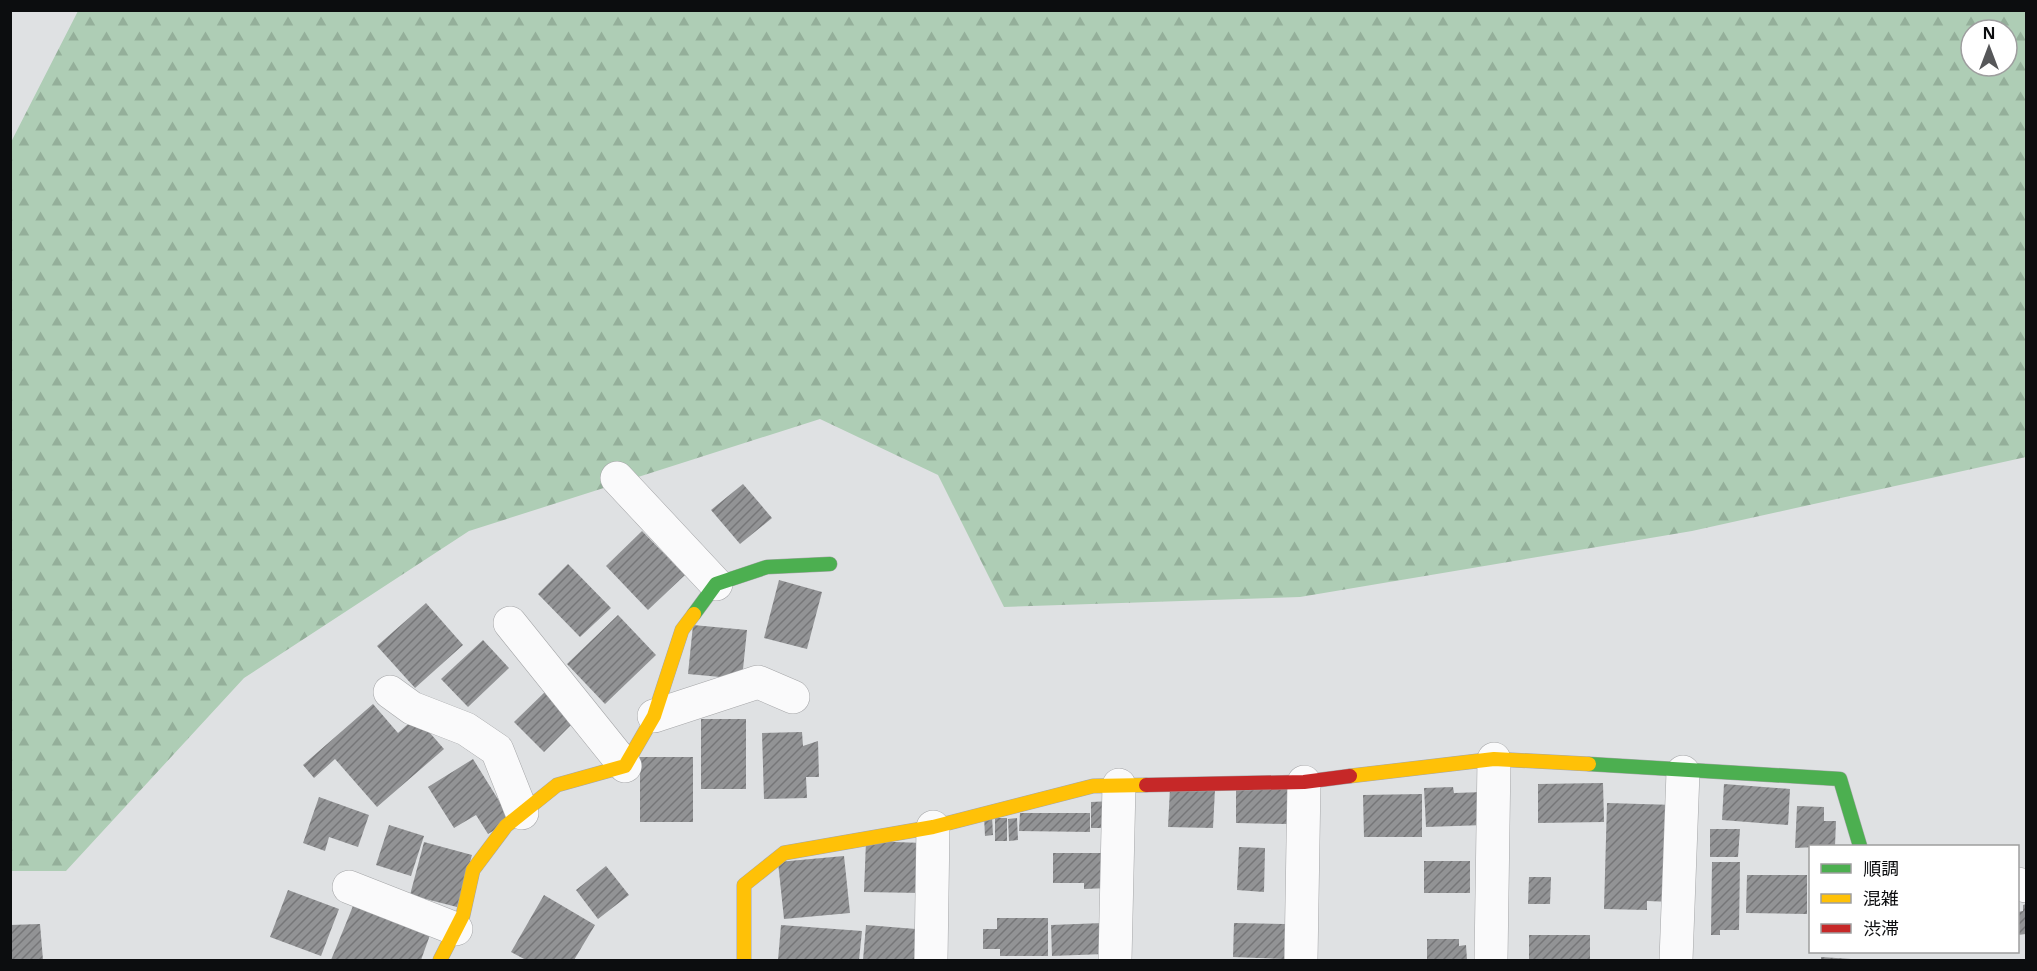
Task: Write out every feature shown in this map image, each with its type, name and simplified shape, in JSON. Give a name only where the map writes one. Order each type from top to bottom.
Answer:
[{"type":"street","points":[[617,477],[716,584]]},
{"type":"street","points":[[440,960],[463,915],[472,870],[506,826],[557,785],[625,766],[654,716],[682,630],[716,584],[767,567],[830,564]]},
{"type":"street","points":[[510,623],[625,766]]},
{"type":"street","points":[[654,716],[758,682],[793,697]]},
{"type":"street","points":[[390,692],[412,708],[466,729],[497,750],[522,813]]},
{"type":"street","points":[[1491,960],[1494,759]]},
{"type":"street","points":[[744,960],[744,885],[784,854],[933,827],[1094,786],[1304,782],[1494,759],[1840,780],[1860,845]]},
{"type":"street","points":[[1676,960],[1683,772]]},
{"type":"street","points":[[1301,960],[1304,782]]},
{"type":"street","points":[[1115,960],[1119,785]]},
{"type":"street","points":[[931,960],[933,827]]},
{"type":"street","points":[[349,887],[456,928]]},
{"type":"green space","points":[[78,11],[2026,11],[2026,457],[1692,531],[1300,597],[1004,607],[938,475],[820,419],[469,531],[244,678],[66,871],[11,871],[10,144]]},
{"type":"building","points":[[743,484],[772,518],[740,544],[711,510]]},
{"type":"building","points":[[642,531],[685,575],[648,610],[606,566]]},
{"type":"building","points":[[568,564],[611,608],[580,637],[538,594]]},
{"type":"building","points":[[779,580],[822,592],[807,649],[764,638]]},
{"type":"building","points":[[426,603],[463,645],[415,688],[377,646]]},
{"type":"building","points":[[618,615],[656,655],[605,704],[567,664]]},
{"type":"building","points":[[693,625],[747,630],[742,679],[688,674]]},
{"type":"building","points":[[483,640],[509,668],[468,707],[441,679]]},
{"type":"building","points":[[549,688],[578,718],[544,752],[514,722]]},
{"type":"building","points":[[373,704],[398,733],[416,717],[444,749],[377,807],[335,759],[314,778],[303,765]]},
{"type":"building","points":[[701,719],[746,719],[746,789],[701,789]]},
{"type":"building","points":[[802,732],[803,746],[818,741],[819,777],[806,777],[807,798],[764,799],[762,733]]},
{"type":"building","points":[[640,757],[693,757],[693,822],[640,822]]},
{"type":"building","points":[[473,759],[511,820],[488,834],[476,815],[454,828],[428,787]]},
{"type":"building","points":[[1603,783],[1604,822],[1538,823],[1538,784]]},
{"type":"building","points":[[1724,784],[1790,789],[1788,825],[1722,820]]},
{"type":"building","points":[[1453,787],[1454,793],[1484,792],[1485,825],[1426,827],[1424,788]]},
{"type":"building","points":[[1170,788],[1215,789],[1213,828],[1168,827]]},
{"type":"building","points":[[1236,788],[1290,789],[1290,824],[1236,823]]},
{"type":"building","points":[[1422,794],[1422,837],[1364,837],[1363,795]]},
{"type":"building","points":[[319,797],[369,815],[358,847],[329,837],[325,851],[303,843]]},
{"type":"building","points":[[1113,801],[1113,828],[1091,828],[1091,802]]},
{"type":"building","points":[[1607,803],[1675,805],[1673,902],[1647,901],[1647,910],[1604,909]]},
{"type":"building","points":[[1797,806],[1824,807],[1824,821],[1836,821],[1835,845],[1809,845],[1809,847],[1795,848]]},
{"type":"building","points":[[1020,813],[1090,813],[1090,832],[1019,831]]},
{"type":"building","points":[[984,816],[992,816],[993,835],[985,836]]},
{"type":"building","points":[[995,818],[1007,818],[1007,841],[995,841]]},
{"type":"building","points":[[1017,818],[1018,840],[1009,841],[1008,819]]},
{"type":"building","points":[[389,825],[424,836],[411,876],[376,865]]},
{"type":"building","points":[[1710,829],[1740,829],[1738,857],[1710,857]]},
{"type":"building","points":[[866,841],[923,843],[921,893],[864,892]]},
{"type":"building","points":[[424,842],[472,855],[457,907],[410,895]]},
{"type":"building","points":[[1239,847],[1265,848],[1264,892],[1237,890]]},
{"type":"building","points":[[1053,853],[1109,853],[1109,888],[1084,889],[1084,883],[1053,883]]},
{"type":"building","points":[[844,856],[850,913],[784,919],[778,862]]},
{"type":"building","points":[[1424,861],[1470,861],[1470,893],[1424,893]]},
{"type":"building","points":[[1712,862],[1740,862],[1739,930],[1720,930],[1720,935],[1711,935]]},
{"type":"building","points":[[606,866],[629,895],[598,919],[576,890]]},
{"type":"building","points":[[1747,875],[1807,875],[1807,914],[1746,913]]},
{"type":"building","points":[[1529,877],[1551,877],[1550,904],[1528,904]]},
{"type":"building","points":[[288,890],[339,909],[321,956],[270,937]]},
{"type":"building","points":[[544,895],[595,925],[574,960],[526,960],[511,952]]},
{"type":"building","points":[[2026,904],[2026,934],[2019,935],[2019,912],[2023,911],[2023,905]]},
{"type":"building","points":[[353,906],[430,935],[421,960],[331,960]]},
{"type":"building","points":[[997,918],[1048,918],[1048,956],[1000,956],[1000,949],[983,949],[983,929],[997,929]]},
{"type":"building","points":[[1103,923],[1104,954],[1052,956],[1051,925]]},
{"type":"building","points":[[1234,923],[1285,924],[1284,959],[1233,957]]},
{"type":"building","points":[[40,924],[43,960],[10,960],[10,925]]},
{"type":"building","points":[[781,925],[862,931],[859,960],[778,960]]},
{"type":"building","points":[[866,925],[916,929],[914,960],[863,960]]},
{"type":"building","points":[[1529,935],[1590,935],[1590,960],[1529,960]]},
{"type":"building","points":[[1427,939],[1459,939],[1459,946],[1466,945],[1467,960],[1427,960]]},
{"type":"building","points":[[1821,957],[1851,959],[1851,960],[1821,960]]},
{"type":"traffic: fast","points":[[694,614],[716,584],[767,567],[830,564]]},
{"type":"traffic: fast","points":[[1589,764],[1840,779],[1860,845]]},
{"type":"traffic: slow","points":[[440,960],[463,915],[473,870],[506,826],[557,785],[625,766],[654,716],[682,630],[694,614]]},
{"type":"traffic: slow","points":[[1350,776],[1494,759],[1589,764]]},
{"type":"traffic: slow","points":[[744,960],[744,885],[784,853],[933,827],[1093,786],[1146,785]]},
{"type":"traffic: jam","points":[[1146,785],[1304,782],[1350,776]]}]
